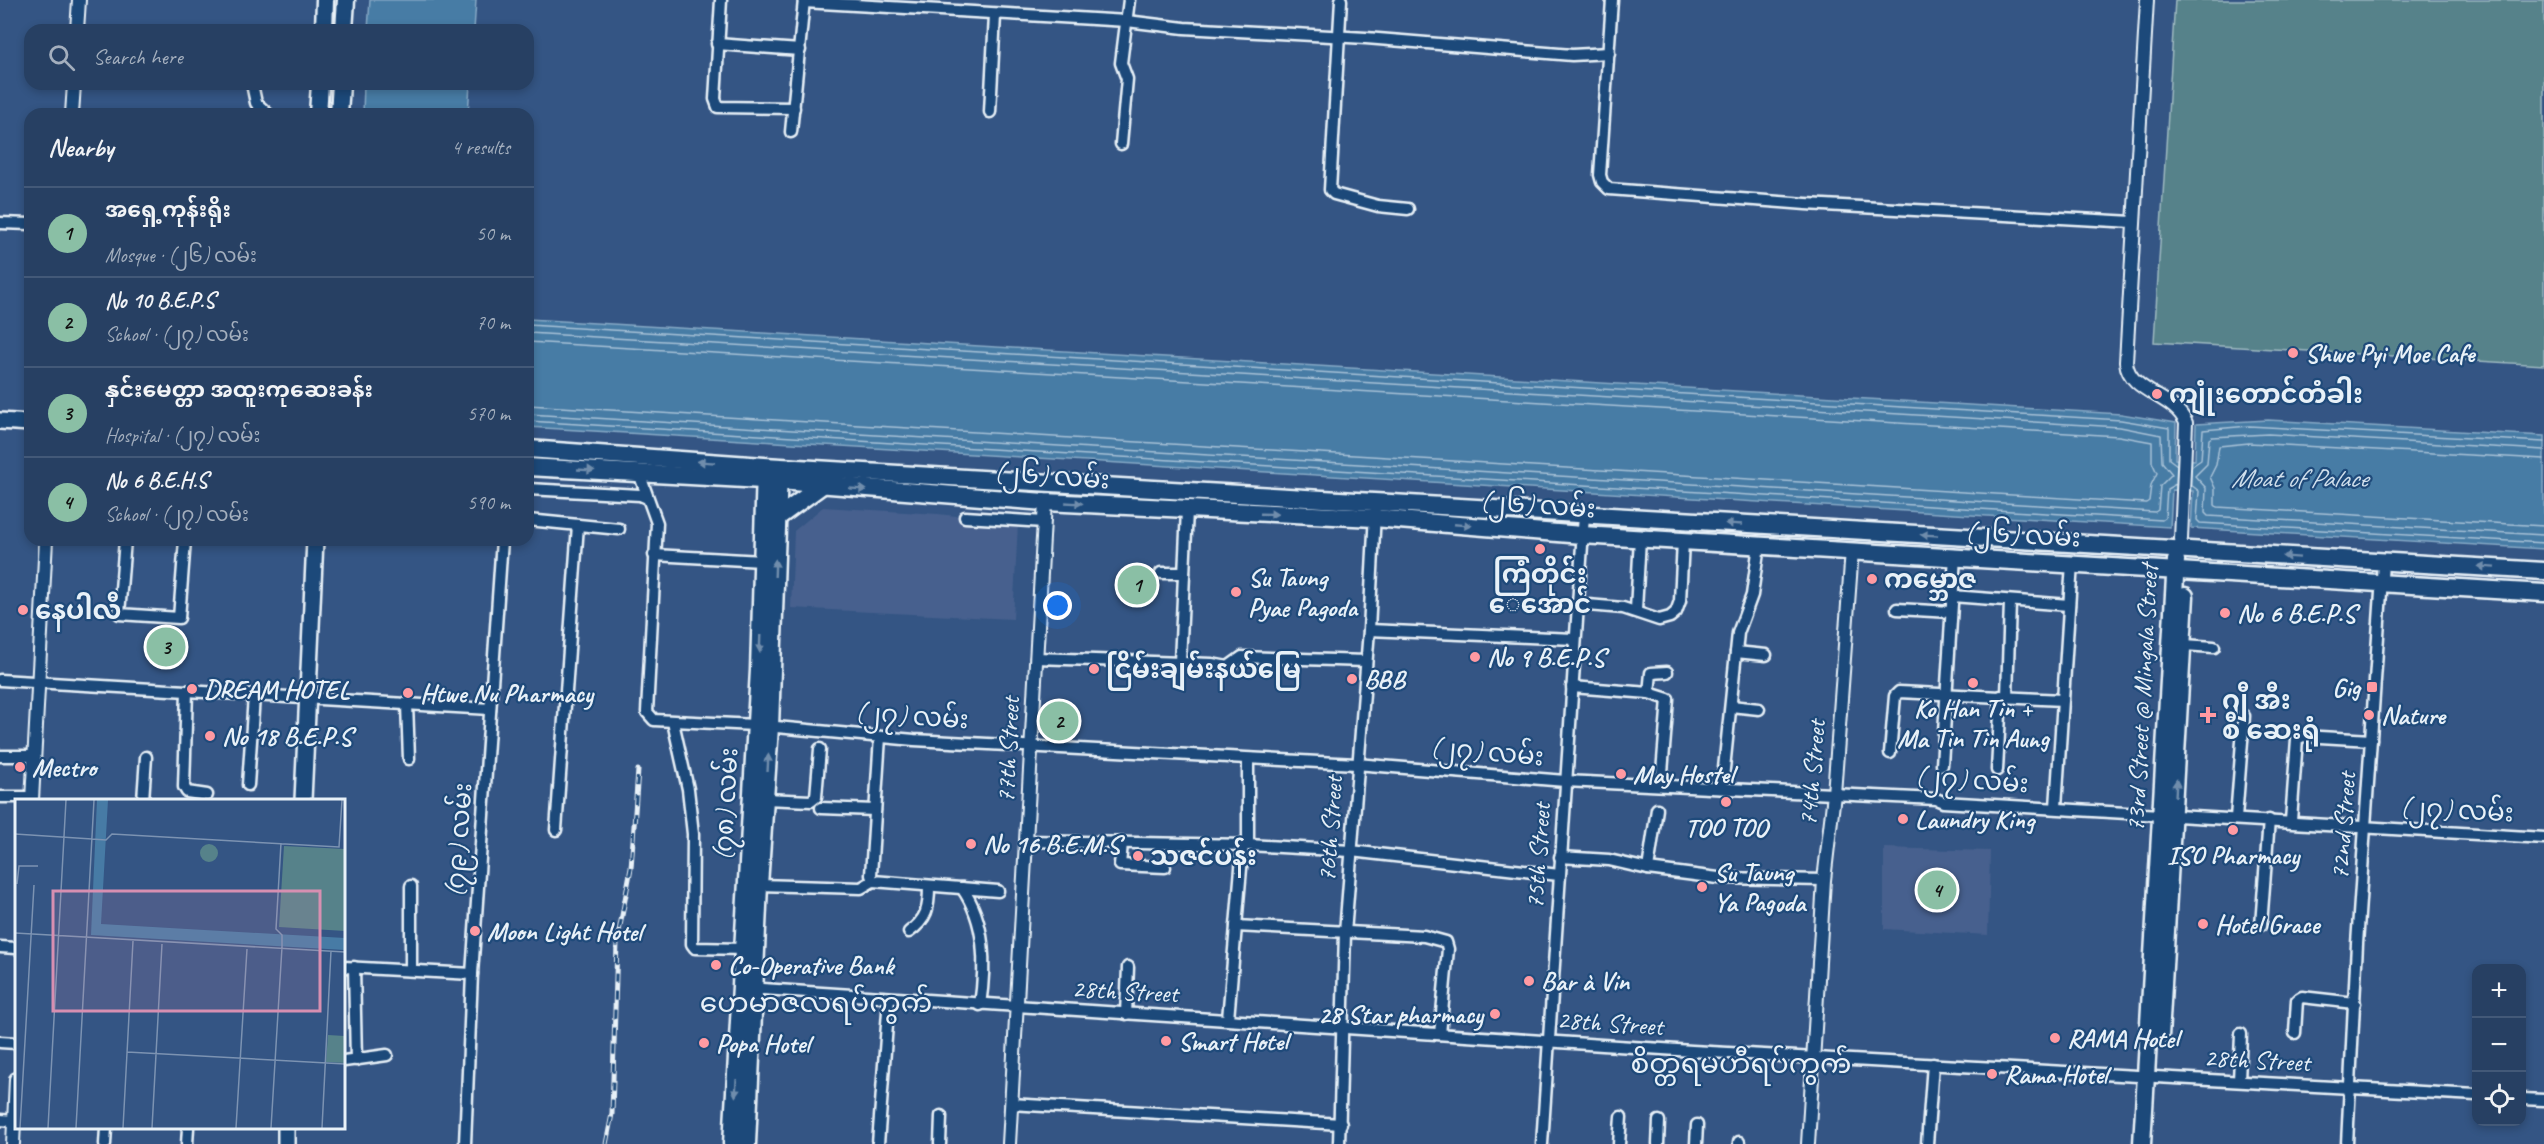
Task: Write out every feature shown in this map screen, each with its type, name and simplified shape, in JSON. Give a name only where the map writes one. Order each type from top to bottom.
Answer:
[{"type":"main road","points":[[324,24],[325,0]]},
{"type":"main road","points":[[344,24],[346,0]]},
{"type":"main road","points":[[318,108],[320,90]]},
{"type":"main road","points":[[339,108],[341,90]]},
{"type":"main road","points":[[0,421],[24,423]]},
{"type":"main road","name":"(၂၆) လမ်း","points":[[534,450],[772,474],[1375,510],[1582,535],[2544,593]]},
{"type":"main road","name":"(၂၆) လမ်း","points":[[534,467],[639,473],[772,474],[821,486],[1187,510],[1375,510],[1584,515],[2181,542],[2383,563],[2544,571]]},
{"type":"main road","name":"(၇၈) လမ်း","points":[[747,1144],[749,988],[744,949],[763,726],[777,518],[772,474]]},
{"type":"main road","name":"(၇၈) လမ်း","points":[[732,1144],[759,885],[765,799],[762,561],[772,474]]},
{"type":"main road","points":[[777,518],[821,486]]},
{"type":"main road","name":"73rd Street @ Mingala Street","points":[[2168,814],[2184,645],[2181,542]]},
{"type":"main road","points":[[303,799],[315,546]]},
{"type":"main road","name":"73rd Street @ Mingala Street","points":[[2142,1144],[2151,1077],[2181,570]]},
{"type":"main road","name":"73rd Street @ Mingala Street","points":[[2151,1077],[2154,1144]]},
{"type":"street","points":[[77,24],[79,0]]},
{"type":"street","points":[[721,0],[715,99],[718,107],[794,108]]},
{"type":"street","points":[[1121,144],[1127,79],[1121,63],[1129,0]]},
{"type":"street","points":[[1341,0],[1330,190],[1334,195],[1378,206],[1408,209]]},
{"type":"street","points":[[1612,0],[1600,175],[1609,189],[1806,204],[2133,222]]},
{"type":"street","points":[[2146,0],[2127,369],[2133,379],[2179,412],[2186,423],[2181,542]]},
{"type":"street","points":[[791,132],[804,1],[994,15],[1127,21],[1184,28],[1357,37],[1572,55],[1609,53]]},
{"type":"street","points":[[990,112],[994,15]]},
{"type":"street","points":[[717,44],[800,50]]},
{"type":"street","points":[[72,108],[74,90]]},
{"type":"street","points":[[253,90],[256,103],[261,108]]},
{"type":"street","points":[[0,223],[24,224]]},
{"type":"street","name":"(၂၇) လမ်း","points":[[639,473],[656,518],[647,712],[654,720],[763,726],[880,737],[1356,764],[1565,781],[1834,794],[2544,838]]},
{"type":"street","points":[[534,489],[637,495],[647,498]]},
{"type":"street","name":"77th Street","points":[[1009,1144],[1045,502]]},
{"type":"street","points":[[1180,662],[1187,510]]},
{"type":"street","name":"76th Street","points":[[1339,1144],[1345,933],[1356,764],[1369,630],[1375,510]]},
{"type":"street","name":"75th Street","points":[[1542,1144],[1576,604],[1584,515]]},
{"type":"street","points":[[964,517],[1044,522]]},
{"type":"street","points":[[534,521],[619,529]]},
{"type":"street","points":[[556,830],[578,525]]},
{"type":"street","points":[[1636,610],[1640,538]]},
{"type":"street","points":[[1576,604],[1636,610],[1659,620],[1677,612],[1680,601],[1683,541]]},
{"type":"street","points":[[1722,788],[1738,633],[1752,595],[1759,545]]},
{"type":"street","points":[[0,797],[32,799],[46,546]]},
{"type":"street","points":[[124,546],[118,614],[179,618],[185,546]]},
{"type":"street","name":"(၇၉) လမ်း","points":[[465,1144],[472,974],[502,546]]},
{"type":"street","name":"74th Street","points":[[1808,1144],[1824,880],[1834,794],[1852,550]]},
{"type":"street","points":[[654,555],[762,561]]},
{"type":"street","points":[[1942,765],[1955,556]]},
{"type":"street","points":[[2056,807],[2072,563]]},
{"type":"street","name":"72nd Street","points":[[2347,1144],[2383,563]]},
{"type":"street","points":[[1161,573],[1184,573]]},
{"type":"street","points":[[1952,596],[2069,605]]},
{"type":"street","points":[[1997,770],[2010,602]]},
{"type":"street","points":[[1897,609],[1951,612]]},
{"type":"street","points":[[1369,630],[1574,639]]},
{"type":"street","points":[[2184,645],[2214,647]]},
{"type":"street","points":[[1736,652],[1766,655]]},
{"type":"street","points":[[1036,658],[1180,662],[1228,667],[1242,657],[1366,661]]},
{"type":"street","points":[[1649,693],[1651,673],[1667,672]]},
{"type":"street","points":[[0,680],[490,709]]},
{"type":"street","points":[[1572,687],[1649,693],[1668,699],[1661,785]]},
{"type":"street","points":[[187,691],[184,787],[187,792],[207,795]]},
{"type":"street","points":[[1890,753],[1895,696],[1899,692],[2063,700]]},
{"type":"street","points":[[248,785],[254,696]]},
{"type":"street","points":[[407,704],[409,759]]},
{"type":"street","points":[[1731,706],[1759,709]]},
{"type":"street","points":[[2236,818],[2244,716]]},
{"type":"street","points":[[674,722],[688,789],[693,834],[692,944],[695,948],[744,949]]},
{"type":"street","points":[[2291,821],[2297,739],[2303,736],[2371,740]]},
{"type":"street","points":[[873,881],[871,874],[880,737]]},
{"type":"street","points":[[765,799],[811,801],[816,797],[820,749]]},
{"type":"street","points":[[0,756],[34,756]]},
{"type":"street","points":[[143,799],[146,757]]},
{"type":"street","points":[[1228,1019],[1246,845],[1248,759]]},
{"type":"street","points":[[821,808],[875,810]]},
{"type":"street","points":[[1648,869],[1657,809]]},
{"type":"street","points":[[2261,925],[2269,820]]},
{"type":"street","points":[[1026,841],[1246,845],[1352,851],[1559,875]]},
{"type":"street","points":[[1122,843],[1120,865],[1165,867]]},
{"type":"street","points":[[1560,857],[1609,860],[1648,869],[1718,878],[1824,880]]},
{"type":"street","points":[[759,885],[861,888],[873,881],[998,891]]},
{"type":"street","points":[[411,886],[411,968]]},
{"type":"street","points":[[909,932],[922,923],[928,910],[929,887]]},
{"type":"street","points":[[962,888],[977,912],[983,952],[980,1005]]},
{"type":"street","points":[[1236,926],[1424,936],[1446,942],[1448,949],[1440,1034]]},
{"type":"street","points":[[0,947],[15,948]]},
{"type":"street","points":[[356,1060],[349,967],[411,968],[472,974]]},
{"type":"street","points":[[1126,1014],[1128,967]]},
{"type":"street","name":"28th Street","points":[[749,988],[1018,1008],[1228,1019],[1548,1042],[2472,1095]]},
{"type":"street","points":[[2295,1033],[2295,1008],[2297,1000],[2302,997],[2355,1003]]},
{"type":"street","points":[[878,1144],[889,998]]},
{"type":"street","points":[[2239,1081],[2241,1034]]},
{"type":"street","points":[[0,1042],[15,1043]]},
{"type":"street","points":[[345,1061],[387,1054]]},
{"type":"street","points":[[1927,1144],[1933,1065]]},
{"type":"street","points":[[2526,1099],[2544,1100]]},
{"type":"street","points":[[13,1144],[15,1100]]},
{"type":"street","points":[[1011,1104],[1341,1124]]},
{"type":"street","points":[[940,1144],[941,1116]]},
{"type":"street","points":[[1619,1144],[1620,1117]]},
{"type":"street","points":[[0,1120],[14,1121]]},
{"type":"street","points":[[1658,1144],[1659,1121]]},
{"type":"street","points":[[1696,1144],[1697,1125]]},
{"type":"street","points":[[105,1144],[106,1129]]},
{"type":"street","points":[[187,1144],[188,1129]]},
{"type":"shaded area","points":[[823,507],[938,514],[1018,523],[1013,619],[791,608],[794,531]]},
{"type":"shaded area","points":[[1884,848],[1990,851],[1988,935],[1884,929]]},
{"type":"green space","points":[[2175,0],[2544,0],[2544,365],[2154,342]]},
{"type":"water","points":[[370,0],[476,0],[474,24],[368,24]]},
{"type":"water","points":[[364,90],[470,90],[468,108],[363,108]]},
{"type":"water","name":"Moat of Palace","points":[[534,319],[2121,414],[2176,423],[2175,459],[2195,460],[2196,424],[2268,420],[2544,436],[2544,549],[2191,528],[2193,491],[2172,490],[2170,527],[534,427]]},
{"type":"railway","points":[[606,1144],[612,1114],[617,942],[631,868],[638,770]]},
{"type":"place","name":"Shwe Pyi Moe Cafe","points":[[2293,353]]},
{"type":"place","name":"ကျုံးတောင်တံခါး","points":[[2157,394]]},
{"type":"place","name":"ကြံတိုင်း‌ ‌ေအောင်","points":[[1540,549]]},
{"type":"place","name":"ကမ္ဘောဇ","points":[[1872,579]]},
{"type":"place","name":"အရှေ့ကုန်းရိုး","points":[[1137,585]]},
{"type":"place","name":"Su Taung Pyae Pagoda","points":[[1236,592]]},
{"type":"place","name":"နေပါလီ","points":[[23,610]]},
{"type":"place","name":"No 6 B.E.P.S","points":[[2225,613]]},
{"type":"place","name":"နှင်းမေတ္တာ အထူးကုဆေးခန်း","points":[[166,647]]},
{"type":"place","name":"No 9 B.E.P.S","points":[[1475,657]]},
{"type":"place","name":"ငြိမ်းချမ်း‌နယ်မြေ","points":[[1094,669]]},
{"type":"place","name":"BBB","points":[[1352,679]]},
{"type":"place","name":"Ko Han Tin + Ma Tin Tin Aung","points":[[1973,683]]},
{"type":"place","name":"Gig","points":[[2372,687]]},
{"type":"place","name":"DREAM HOTEL","points":[[192,689]]},
{"type":"place","name":"Htwe Nu Pharmacy","points":[[408,693]]},
{"type":"place","name":"ဂျီ အီး စီ ဆေးရုံ","points":[[2208,715]]},
{"type":"place","name":"Nature","points":[[2369,715]]},
{"type":"place","name":"No 10 B.E.P.S","points":[[1059,721]]},
{"type":"place","name":"No 18 B.E.P.S","points":[[210,736]]},
{"type":"place","name":"Mectro","points":[[20,767]]},
{"type":"place","name":"May Hostel","points":[[1621,774]]},
{"type":"place","name":"TOO TOO","points":[[1726,802]]},
{"type":"place","name":"Laundry King","points":[[1903,819]]},
{"type":"place","name":"ISO Pharmacy","points":[[2233,830]]},
{"type":"place","name":"No 16 B.E.M.S","points":[[971,844]]},
{"type":"place","name":"သဇင်ပန်း","points":[[1138,856]]},
{"type":"place","name":"Su Taung Ya Pagoda","points":[[1702,887]]},
{"type":"place","name":"No 6 B.E.H.S","points":[[1937,890]]},
{"type":"place","name":"Hotel Grace","points":[[2203,924]]},
{"type":"place","name":"Moon Light Hotel","points":[[475,931]]},
{"type":"place","name":"Co-Operative Bank","points":[[716,965]]},
{"type":"place","name":"Bar à Vin","points":[[1529,981]]},
{"type":"place","name":"28 Star pharmacy","points":[[1495,1014]]},
{"type":"place","name":"RAMA Hotel","points":[[2055,1038]]},
{"type":"place","name":"Smart Hotel","points":[[1166,1041]]},
{"type":"place","name":"Popa Hotel","points":[[704,1043]]},
{"type":"place","name":"Rama Hotel","points":[[1992,1074]]},
{"type":"district","name":"ဟေမာဇလရပ်ကွက်","points":[[816,1002]]},
{"type":"district","name":"စိတ္တရမဟီရပ်ကွက်","points":[[1741,1063]]}]
